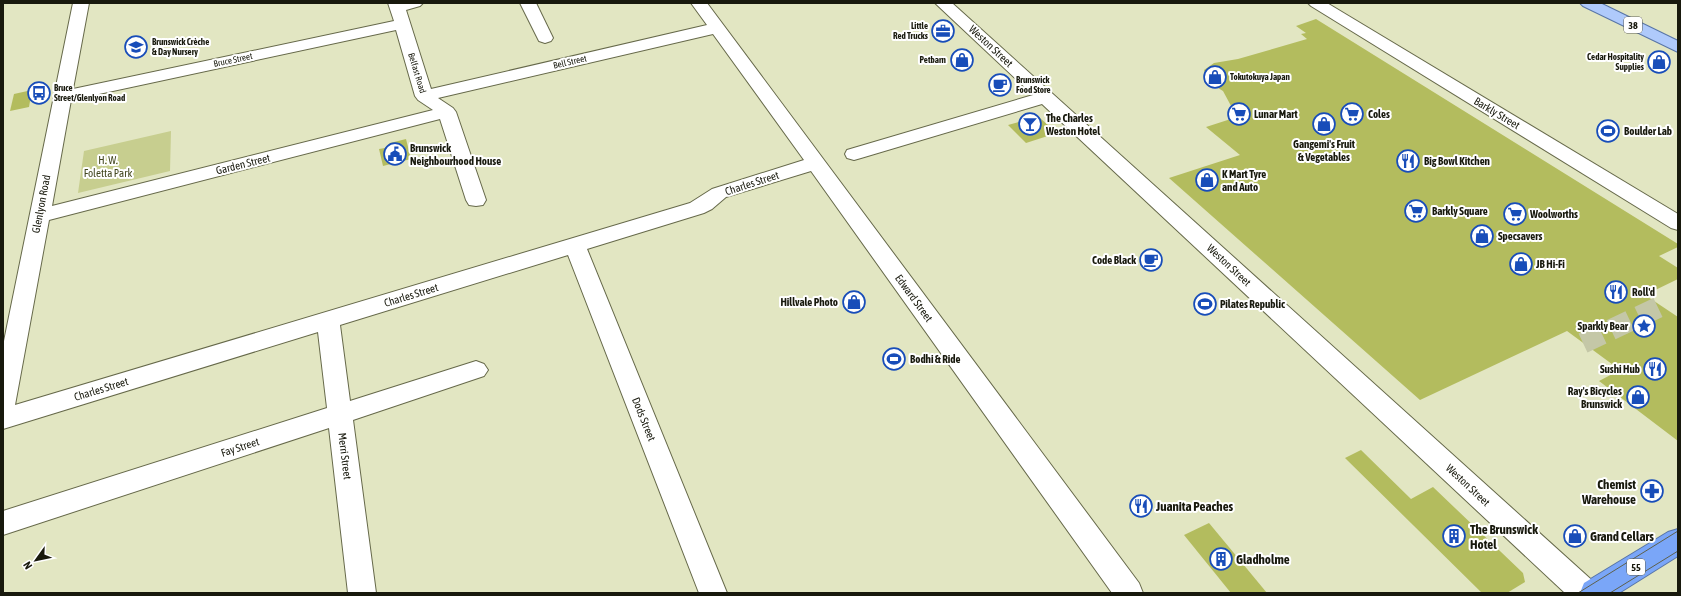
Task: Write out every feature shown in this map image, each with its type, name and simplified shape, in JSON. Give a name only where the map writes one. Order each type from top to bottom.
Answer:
[{"type":"highway","name":"55","points":[[1594,593],[1678,541]]},
{"type":"main road","name":"38","points":[[1588,3],[1678,47]]},
{"type":"street","name":"Glenlyon Road","points":[[3,404],[9,338],[38,216],[82,3]]},
{"type":"street","points":[[396,5],[415,3]]},
{"type":"street","points":[[528,3],[545,38]]},
{"type":"street","name":"Edward Street","points":[[699,3],[1129,593]]},
{"type":"street","name":"Weston Street","points":[[943,3],[1586,593]]},
{"type":"street","name":"Barkly Street","points":[[1316,3],[1678,223]]},
{"type":"street","name":"Belfast Road","points":[[396,5],[424,96],[447,112]]},
{"type":"street","name":"Bruce Street","points":[[63,96],[402,24]]},
{"type":"street","name":"Bell Street","points":[[424,96],[717,28]]},
{"type":"street","points":[[854,154],[1046,97]]},
{"type":"street","points":[[447,112],[476,200]]},
{"type":"street","name":"Garden Street","points":[[38,216],[447,112]]},
{"type":"street","name":"Charles Street","points":[[3,419],[697,208],[705,204],[719,193],[815,163]]},
{"type":"street","name":"Dods Street","points":[[575,245],[713,593]]},
{"type":"street","name":"Merri Street","points":[[328,319],[362,593]]},
{"type":"street","name":"Fay Street","points":[[3,523],[476,370]]},
{"type":"green space","name":"H. W. Foletta Park","points":[[171,131],[170,171],[78,193],[84,151]]},
{"type":"building","name":"Barkly Square","points":[[1316,19],[1678,244],[1678,247],[1659,256],[1678,268],[1678,279],[1645,295],[1678,317],[1678,441],[1599,381],[1620,370],[1567,331],[1420,400],[1169,178],[1240,155],[1206,127],[1237,117],[1223,91],[1208,82],[1204,70],[1214,63],[1238,59],[1307,39],[1301,34],[1306,33],[1296,26]]},
{"type":"building","points":[[32,90],[29,107],[10,111],[14,94]]},
{"type":"building","name":"The Charles Weston Hotel","points":[[1036,117],[1040,118],[1057,133],[1026,143],[1008,125]]},
{"type":"building","name":"Brunswick Neighbourhood House","points":[[406,139],[411,159],[383,166],[379,149],[385,148],[390,143]]},
{"type":"building","name":"The Brunswick Hotel","points":[[1361,450],[1411,499],[1433,487],[1523,573],[1525,582],[1507,593],[1482,593],[1345,458]]},
{"type":"building","name":"Gladholme","points":[[1209,523],[1267,593],[1231,593],[1184,535]]},
{"type":"tunnel","points":[[1583,343],[1661,306]]},
{"type":"tram line","points":[[1578,593],[1678,531]]},
{"type":"tram line","points":[[1610,593],[1678,551]]},
{"type":"place","name":"Little Red Trucks","points":[[943,31]]},
{"type":"place","name":"Brunswick Crèche & Day Nursery","points":[[136,47]]},
{"type":"place","name":"Petbarn","points":[[962,60]]},
{"type":"place","name":"Cedar Hospitality Supplies","points":[[1659,62]]},
{"type":"place","name":"Tokutokuya Japan","points":[[1215,77]]},
{"type":"place","name":"Brunswick Food Store","points":[[1000,85]]},
{"type":"place","name":"Bruce Street/Glenlyon Road","points":[[39,93]]},
{"type":"place","name":"Lunar Mart","points":[[1239,114]]},
{"type":"place","name":"Coles","points":[[1352,114]]},
{"type":"place","name":"The Charles Weston Hotel","points":[[1030,124]]},
{"type":"place","name":"Gangemi's Fruit & Vegetables","points":[[1324,124]]},
{"type":"place","name":"Boulder Lab","points":[[1608,131]]},
{"type":"place","name":"Brunswick Neighbourhood House","points":[[395,154]]},
{"type":"place","name":"Big Bowl Kitchen","points":[[1408,161]]},
{"type":"place","name":"K Mart Tyre and Auto","points":[[1207,180]]},
{"type":"place","name":"Barkly Square","points":[[1416,211]]},
{"type":"place","name":"Woolworths","points":[[1515,214]]},
{"type":"place","name":"Specsavers","points":[[1482,236]]},
{"type":"place","name":"Code Black","points":[[1151,260]]},
{"type":"place","name":"JB Hi-Fi","points":[[1521,264]]},
{"type":"place","name":"Roll'd","points":[[1616,292]]},
{"type":"place","name":"Hillvale Photo","points":[[854,302]]},
{"type":"place","name":"Pilates Republic","points":[[1205,304]]},
{"type":"place","name":"Sparkly Bear","points":[[1644,326]]},
{"type":"place","name":"Bodhi & Ride","points":[[894,359]]},
{"type":"place","name":"Sushi Hub","points":[[1655,369]]},
{"type":"place","name":"Ray's Bicycles Brunswick","points":[[1638,397]]},
{"type":"place","name":"Chemist Warehouse","points":[[1652,491]]},
{"type":"place","name":"Juanita Peaches","points":[[1141,506]]},
{"type":"place","name":"The Brunswick Hotel","points":[[1454,536]]},
{"type":"place","name":"Grand Cellars","points":[[1575,536]]},
{"type":"place","name":"Gladholme","points":[[1221,559]]}]
